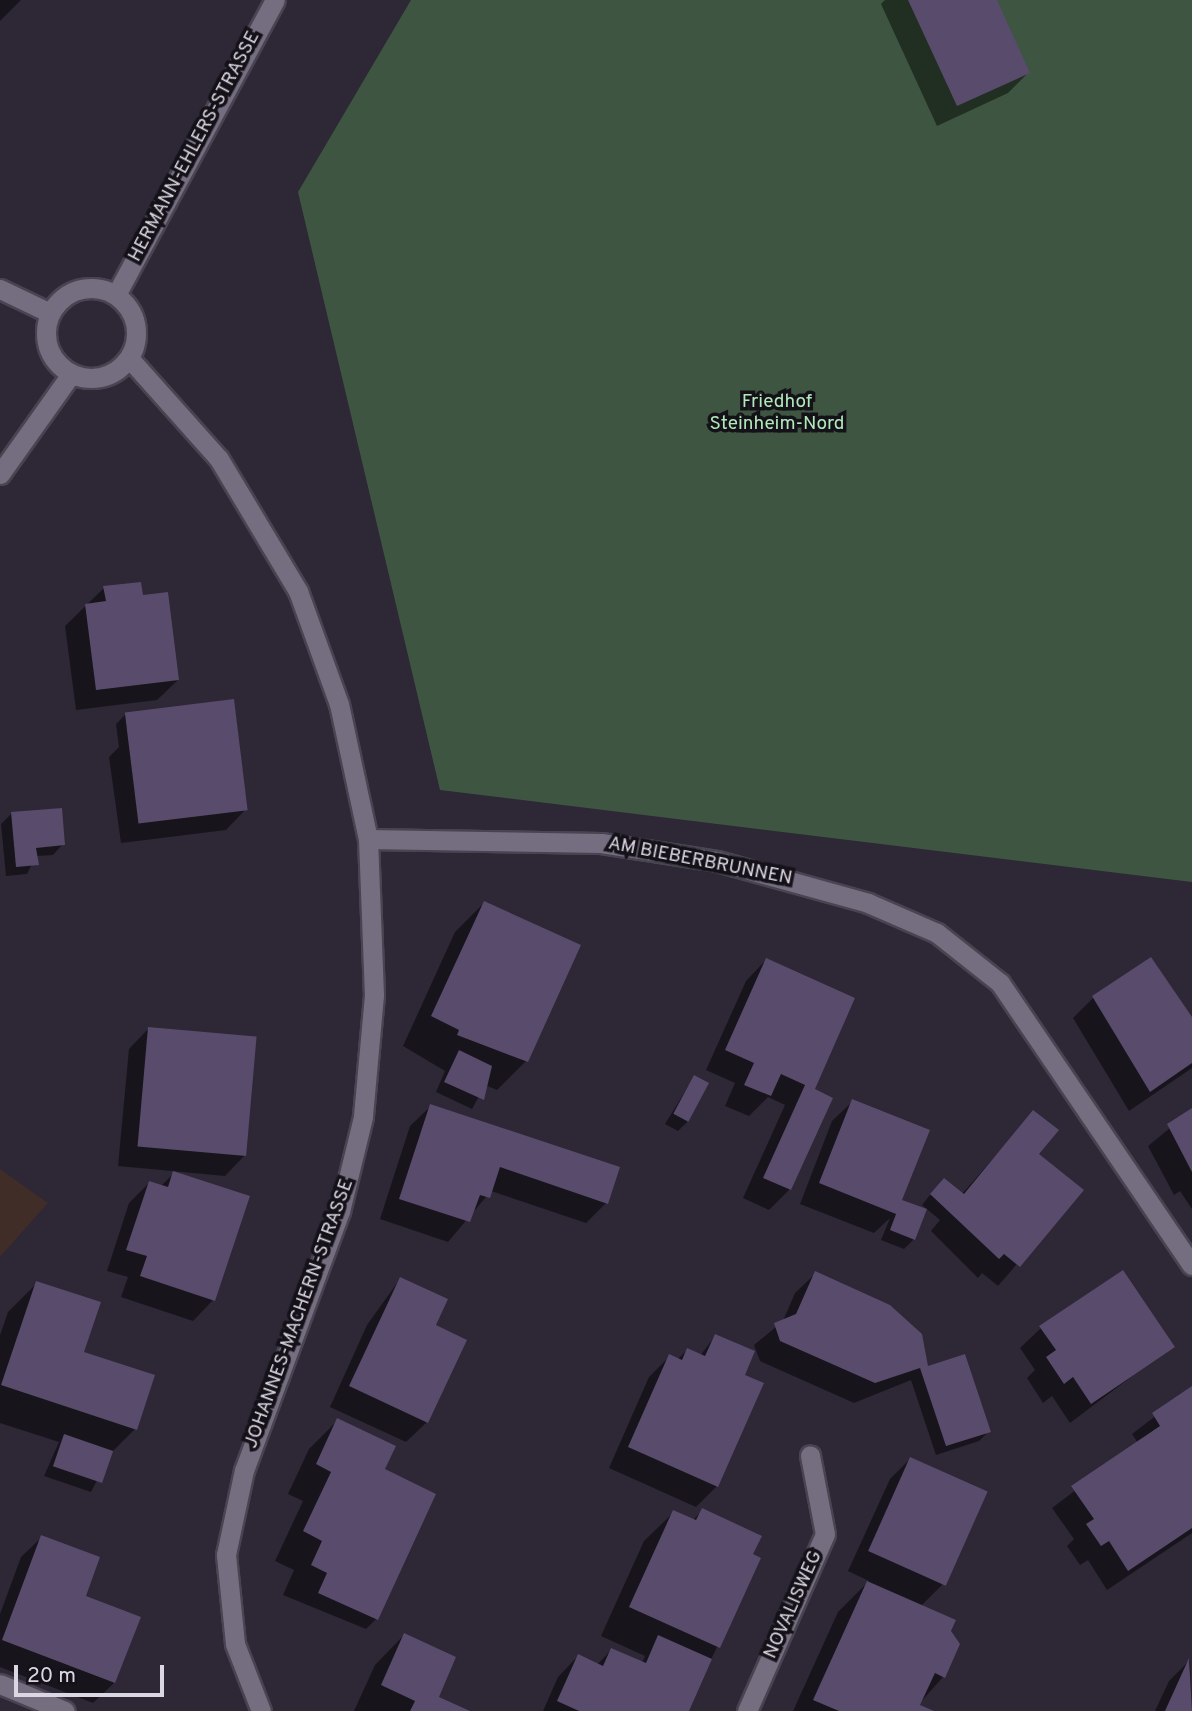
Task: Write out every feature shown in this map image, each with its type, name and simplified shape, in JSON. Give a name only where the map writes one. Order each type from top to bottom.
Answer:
[{"type":"street","name":"HERMANN-EHLERS-STRASSE","points":[[116,295],[275,0]]},
{"type":"street","points":[[0,289],[50,313]]},
{"type":"street","points":[[75,290],[116,295],[132,316],[136,338],[129,358],[95,379],[71,374],[47,347],[50,313],[75,290]]},
{"type":"street","name":"JOHANNES-MACHERN-STRASSE","points":[[129,358],[219,460],[298,591],[339,704],[368,839],[374,995],[360,1130],[340,1211],[230,1522],[226,1592],[254,1708]]},
{"type":"street","points":[[0,474],[71,374]]},
{"type":"street","name":"AM BIEBERBRUNNEN","points":[[368,839],[601,843],[717,861],[868,903],[937,933],[1000,983],[1192,1265]]},
{"type":"street","name":"NOVALISWEG","points":[[747,1711],[825,1534],[810,1455]]},
{"type":"street","points":[[0,1684],[65,1711]]},
{"type":"shaded area","points":[[0,1169],[48,1203],[0,1257]]},
{"type":"green space","name":"Friedhof Steinheim-Nord","points":[[411,0],[1192,0],[1192,882],[440,790],[298,192]]},
{"type":"building","points":[[908,0],[997,0],[1030,73],[957,106]]},
{"type":"building","points":[[141,582],[143,595],[168,592],[179,680],[96,690],[85,604],[106,601],[103,586]]},
{"type":"building","points":[[234,699],[248,810],[138,824],[125,712]]},
{"type":"building","points":[[62,808],[65,845],[36,848],[39,865],[16,867],[11,812]]},
{"type":"building","points":[[484,901],[581,945],[528,1062],[457,1035],[459,1030],[431,1016]]},
{"type":"building","points":[[1151,957],[1192,1017],[1192,1063],[1150,1092],[1092,996]]},
{"type":"building","points":[[766,958],[855,998],[815,1089],[833,1098],[791,1190],[763,1178],[805,1085],[781,1074],[771,1096],[744,1085],[754,1063],[725,1050]]},
{"type":"building","points":[[148,1027],[257,1036],[246,1156],[138,1147]]},
{"type":"building","points":[[459,1050],[492,1066],[484,1100],[444,1082]]},
{"type":"building","points":[[694,1075],[709,1083],[688,1122],[673,1114]]},
{"type":"building","points":[[852,1099],[930,1130],[902,1200],[927,1209],[915,1240],[890,1230],[896,1214],[819,1183]]},
{"type":"building","points":[[430,1104],[620,1167],[608,1204],[500,1167],[490,1198],[480,1195],[470,1222],[399,1199]]},
{"type":"building","points":[[1192,1108],[1192,1172],[1167,1124]]},
{"type":"building","points":[[1033,1110],[1059,1130],[1039,1154],[1084,1190],[1020,1267],[1004,1254],[999,1259],[930,1194],[944,1178],[964,1194]]},
{"type":"building","points":[[173,1171],[250,1196],[215,1301],[140,1276],[147,1256],[126,1250],[149,1181],[168,1187]]},
{"type":"building","points":[[1123,1270],[1175,1347],[1091,1404],[1073,1377],[1064,1384],[1046,1357],[1056,1350],[1039,1326]]},
{"type":"building","points":[[815,1271],[890,1305],[922,1334],[928,1366],[965,1354],[991,1432],[946,1446],[920,1368],[875,1383],[780,1341],[774,1323],[796,1314]]},
{"type":"building","points":[[400,1277],[448,1299],[436,1325],[467,1340],[428,1423],[349,1386]]},
{"type":"building","points":[[36,1281],[101,1302],[84,1352],[155,1375],[137,1430],[1,1385]]},
{"type":"building","points":[[715,1334],[755,1351],[745,1375],[764,1383],[718,1487],[628,1447],[669,1354],[682,1360],[687,1348],[705,1356]]},
{"type":"building","points":[[1192,1386],[1192,1528],[1128,1571],[1109,1541],[1101,1546],[1086,1524],[1094,1519],[1071,1486],[1160,1426],[1152,1413]]},
{"type":"building","points":[[337,1418],[396,1446],[385,1469],[436,1494],[378,1620],[318,1593],[327,1573],[311,1565],[322,1541],[303,1531],[331,1472],[316,1464]]},
{"type":"building","points":[[64,1434],[113,1451],[102,1483],[53,1466]]},
{"type":"building","points":[[910,1457],[988,1492],[946,1586],[868,1551]]},
{"type":"building","points":[[702,1508],[762,1536],[753,1554],[761,1558],[720,1648],[629,1607],[673,1510],[696,1520]]},
{"type":"building","points":[[41,1535],[100,1557],[86,1596],[141,1617],[115,1683],[2,1640]]},
{"type":"building","points":[[867,1581],[956,1620],[951,1631],[960,1644],[945,1678],[935,1673],[920,1705],[934,1711],[839,1711],[813,1700]]},
{"type":"building","points":[[404,1633],[456,1657],[439,1697],[470,1711],[410,1711],[415,1701],[381,1685]]},
{"type":"building","points":[[658,1635],[712,1659],[689,1711],[579,1711],[557,1701],[578,1654],[603,1666],[611,1648],[646,1663]]},
{"type":"building","points":[[1189,1658],[1192,1711],[1165,1711]]}]
